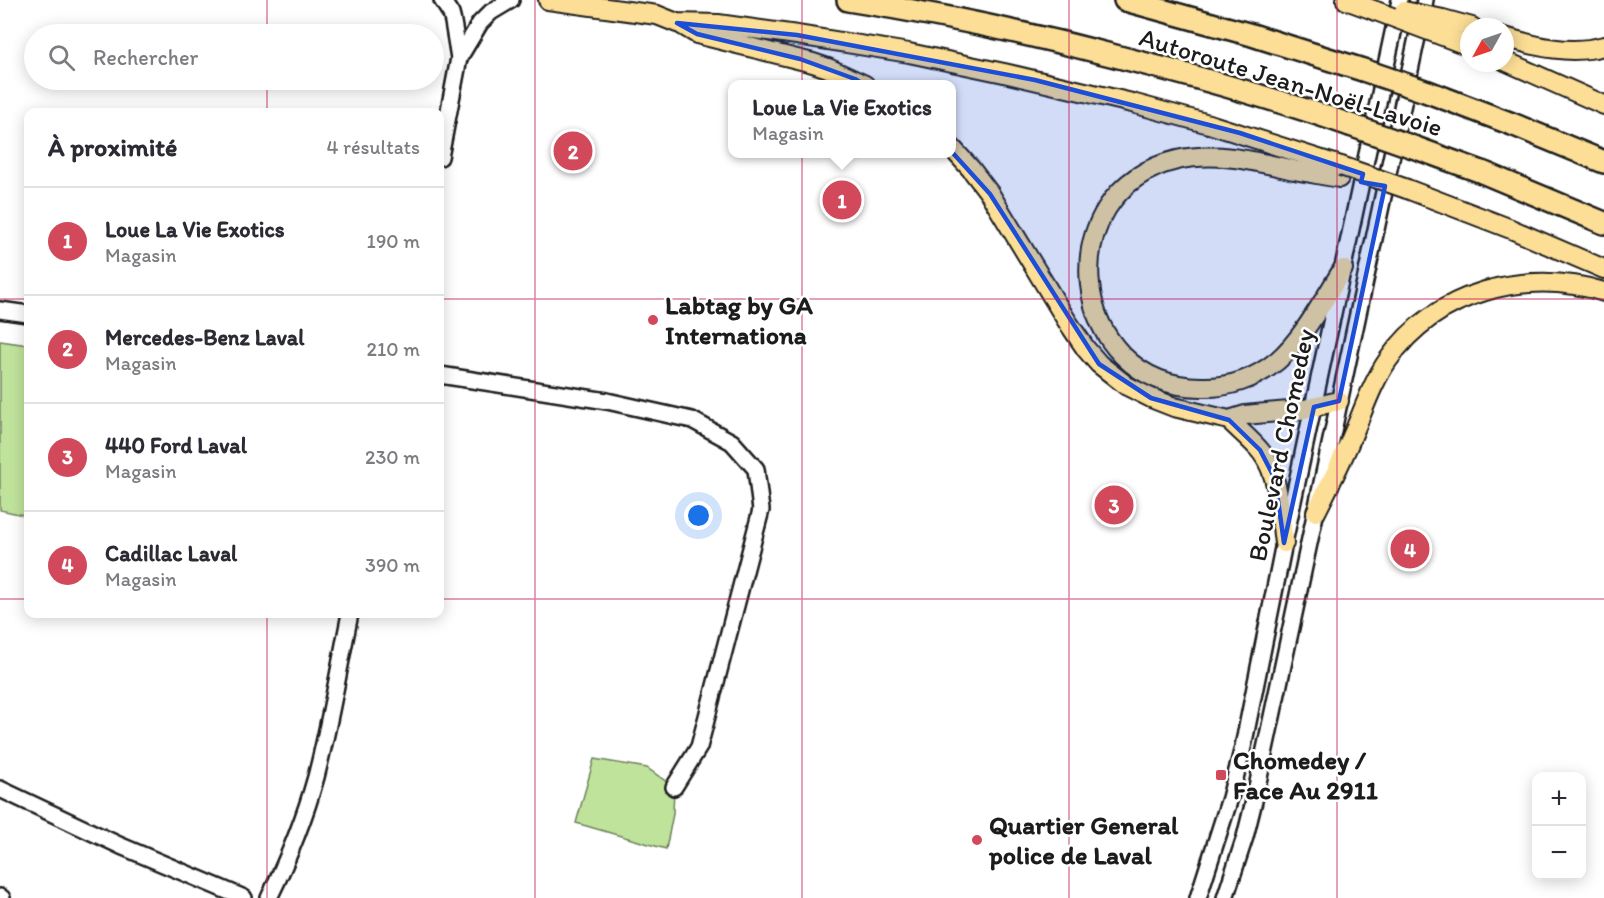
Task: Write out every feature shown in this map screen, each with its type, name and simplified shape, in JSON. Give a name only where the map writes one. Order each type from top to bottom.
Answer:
[{"type":"highway","name":"Autoroute Jean-Noël-Lavoie","points":[[848,0],[975,23],[1070,44],[1220,84],[1416,148],[1499,179],[1604,223]]},
{"type":"highway","name":"Autoroute Jean-Noël-Lavoie","points":[[1125,0],[1243,32],[1363,70],[1512,124],[1604,162]]},
{"type":"main road","points":[[548,0],[657,15],[697,34],[813,63],[856,80]]},
{"type":"main road","points":[[1348,0],[1442,27],[1460,27]]},
{"type":"main road","points":[[677,23],[718,24],[920,56],[1004,73],[1209,124],[1340,172],[1407,189],[1604,269]]},
{"type":"main road","points":[[1442,27],[1460,40]]},
{"type":"main road","points":[[1514,40],[1564,50],[1604,46]]},
{"type":"main road","points":[[1514,65],[1604,105]]},
{"type":"main road","points":[[956,154],[990,194],[1086,349],[1099,364],[1127,386],[1150,398],[1193,412],[1229,420],[1245,415],[1294,411],[1339,401]]},
{"type":"main road","points":[[1340,172],[1235,158],[1202,157],[1180,159],[1162,164],[1134,180],[1119,193],[1106,210],[1094,238],[1089,259],[1088,279],[1092,302],[1100,323],[1111,341],[1127,359],[1165,381],[1185,386],[1207,387],[1244,380],[1275,363],[1293,345],[1343,269]]},
{"type":"main road","points":[[1316,513],[1354,434],[1375,382],[1395,351],[1422,324],[1443,309],[1467,297],[1514,284],[1541,282],[1567,284],[1604,292]]},
{"type":"main road","points":[[1229,420],[1260,450],[1271,468],[1276,484],[1284,543]]},
{"type":"street","points":[[442,0],[451,14],[459,58]]},
{"type":"street","points":[[444,136],[459,58],[480,23],[491,12],[511,0]]},
{"type":"street","name":"Boulevard Chomedey","points":[[1198,898],[1238,770],[1400,0]]},
{"type":"street","name":"Boulevard Chomedey","points":[[1225,898],[1254,801],[1425,0]]},
{"type":"street","points":[[0,310],[24,313]]},
{"type":"street","points":[[444,376],[607,401],[692,420],[732,442],[756,469],[761,510],[699,747],[674,787]]},
{"type":"street","points":[[269,898],[297,832],[315,779],[349,618]]},
{"type":"street","points":[[0,789],[121,846],[244,898]]},
{"type":"highlighted area","points":[[677,23],[797,35],[1035,80],[1240,133],[1363,174],[1361,182],[1385,186],[1339,401],[1314,407],[1284,543],[1275,479],[1260,450],[1229,420],[1151,398],[1099,364],[990,194],[932,130],[855,79],[800,59],[697,34]]},
{"type":"green space","points":[[0,341],[24,344],[24,515],[0,510]]},
{"type":"green space","points":[[594,759],[647,768],[674,787],[673,814],[666,849],[576,823]]},
{"type":"place","name":"Mercedes-Benz Laval","points":[[573,151]]},
{"type":"place","name":"Loue La Vie Exotics","points":[[842,200]]},
{"type":"place","name":"Labtag by GA Internationa","points":[[653,320]]},
{"type":"place","name":"440 Ford Laval","points":[[1114,505]]},
{"type":"place","name":"Cadillac Laval","points":[[1410,549]]},
{"type":"place","name":"Chomedey / Face Au 2911","points":[[1221,775]]},
{"type":"place","name":"Quartier General police de Laval","points":[[977,840]]}]
